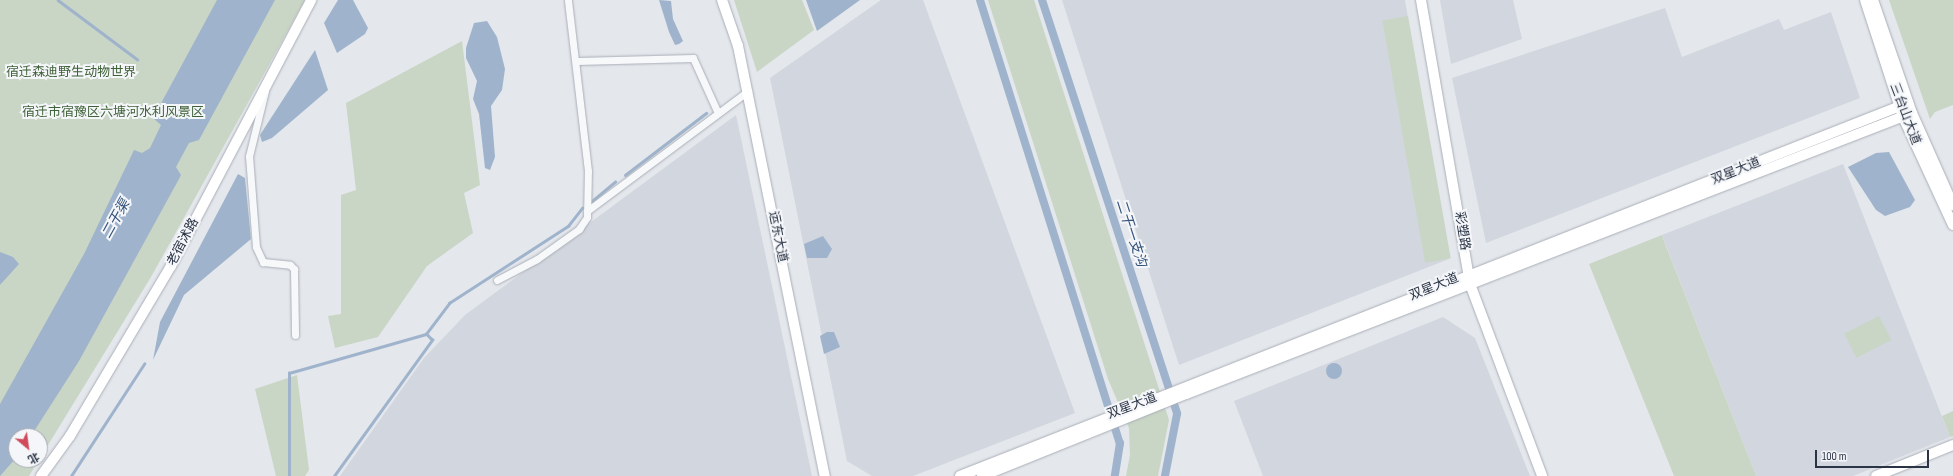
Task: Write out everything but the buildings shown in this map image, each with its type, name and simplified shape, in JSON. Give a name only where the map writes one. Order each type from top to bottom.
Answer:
[{"type":"street","name":"老宿沭路","points":[[41,476],[74,429],[171,266],[311,0]]},
{"type":"street","points":[[497,280],[538,259],[580,229],[587,211],[588,171],[577,61],[568,0]]},
{"type":"street","name":"运东大道","points":[[722,0],[738,46],[748,91],[825,476]]},
{"type":"street","name":"彩塑路","points":[[1421,0],[1469,279],[1542,476]]},
{"type":"street","name":"三台山大道","points":[[1866,0],[1908,115],[1953,226]]},
{"type":"street","name":"三台山大道","points":[[1873,0],[1904,104]]},
{"type":"street","points":[[577,61],[693,58],[718,113]]},
{"type":"street","points":[[266,85],[250,156],[256,247],[263,262],[290,265],[294,269],[295,335]]},
{"type":"street","points":[[587,211],[748,91]]},
{"type":"street","name":"双星大道","points":[[1091,427],[1469,279],[1904,104]]},
{"type":"street","name":"双星大道","points":[[1469,279],[1908,115]]},
{"type":"street","name":"三台山大道","points":[[1908,115],[1953,205]]},
{"type":"street","points":[[960,476],[1091,427]]},
{"type":"street","points":[[982,476],[1091,427]]},
{"type":"street","points":[[1876,476],[1953,445]]},
{"type":"shaded area","points":[[881,0],[923,0],[1075,413],[913,476],[872,476],[847,461],[770,78]]},
{"type":"shaded area","points":[[1062,0],[1405,0],[1449,259],[1179,365]]},
{"type":"shaded area","points":[[1440,0],[1513,0],[1522,39],[1451,64]]},
{"type":"shaded area","points":[[1665,8],[1682,57],[1779,19],[1784,30],[1831,12],[1860,98],[1486,243],[1452,78]]},
{"type":"shaded area","points":[[736,115],[812,476],[340,476],[424,358],[465,315]]},
{"type":"shaded area","points":[[1843,164],[1950,437],[1853,476],[1756,476],[1662,235]]},
{"type":"shaded area","points":[[1443,317],[1475,338],[1530,476],[1263,476],[1234,401]]},
{"type":"green space","name":"宿迁市宿豫区六塘河水利风景区","points":[[0,0],[305,0],[151,277],[48,445],[48,428],[8,428],[8,468],[34,468],[29,476],[0,476]]},
{"type":"green space","points":[[734,0],[802,0],[814,30],[757,72]]},
{"type":"green space","points":[[988,0],[1034,0],[1169,420],[1158,476],[1126,476],[1130,455],[1129,428],[1108,379]]},
{"type":"green space","points":[[1889,0],[1953,0],[1953,105],[1935,112],[1930,119]]},
{"type":"green space","points":[[1408,16],[1451,258],[1425,263],[1382,21]]},
{"type":"green space","points":[[462,41],[480,185],[464,193],[473,233],[427,266],[378,337],[335,348],[328,316],[341,314],[341,195],[356,190],[346,103]]},
{"type":"green space","points":[[1662,235],[1756,476],[1674,476],[1589,264]]},
{"type":"green space","points":[[1879,316],[1891,340],[1857,358],[1844,334]]},
{"type":"green space","points":[[297,375],[309,470],[305,476],[276,476],[255,389]]},
{"type":"green space","points":[[1953,411],[1953,436],[1950,437],[1942,416]]},
{"type":"water","name":"二干渠","points":[[217,0],[275,0],[199,140],[189,143],[176,167],[181,175],[179,179],[79,361],[36,428],[8,428],[8,467],[0,476],[0,404],[84,254],[134,150],[142,153],[150,148],[161,125],[153,118]]},
{"type":"water","points":[[338,0],[353,0],[368,28],[365,34],[337,53],[324,23]]},
{"type":"water","points":[[659,0],[671,1],[673,19],[683,41],[679,44],[675,45],[669,32]]},
{"type":"water","points":[[806,0],[860,0],[817,31]]},
{"type":"water","points":[[487,21],[497,37],[505,69],[502,90],[491,106],[495,157],[490,170],[485,168],[479,114],[473,99],[477,81],[466,58],[466,48],[474,23]]},
{"type":"water","points":[[315,50],[328,90],[272,138],[262,142],[260,135]]},
{"type":"water","points":[[1889,152],[1915,200],[1910,207],[1885,216],[1876,210],[1848,167],[1876,153]]},
{"type":"water","points":[[238,174],[245,178],[251,239],[184,295],[153,360],[160,322]]},
{"type":"water","points":[[823,236],[832,249],[827,258],[807,258],[804,244]]},
{"type":"water","points":[[0,252],[13,257],[19,264],[0,285]]},
{"type":"water","points":[[827,332],[834,332],[840,347],[824,354],[820,336]]},
{"type":"water","points":[[1331,363],[1337,363],[1342,368],[1340,377],[1337,379],[1331,379],[1326,374],[1326,368]]},
{"type":"waterway","points":[[58,0],[137,59]]},
{"type":"waterway","points":[[980,0],[1120,443],[1115,476]]},
{"type":"waterway","name":"二干一支沟","points":[[1042,0],[1177,414],[1165,476]]},
{"type":"waterway","points":[[625,175],[706,113]]},
{"type":"waterway","points":[[592,201],[615,182]]},
{"type":"waterway","points":[[289,476],[289,373],[426,334],[449,303],[568,226],[582,208]]},
{"type":"waterway","points":[[334,476],[432,340],[426,334]]},
{"type":"waterway","points":[[71,476],[144,364]]},
{"type":"park label","name":"宿迁森迪野生动物世界","points":[[71,72]]}]
